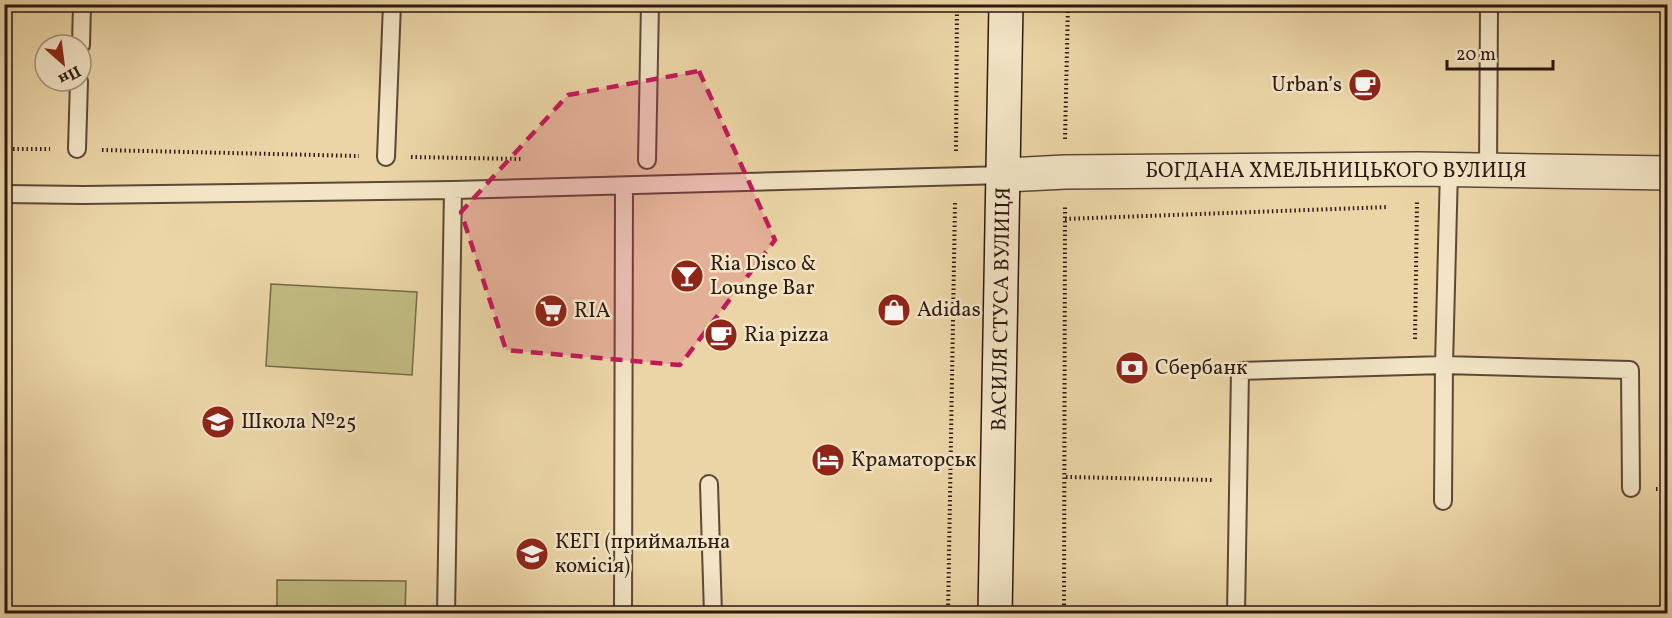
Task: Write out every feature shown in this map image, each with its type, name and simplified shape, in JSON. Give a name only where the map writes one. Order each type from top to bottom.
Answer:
[{"type":"street","name":"ВАСИЛЯ СТУСА ВУЛИЦЯ","points":[[995,614],[1005,175],[1006,4]]},
{"type":"street","name":"БОГДАНА ХМЕЛЬНИЦЬКОГО ВУЛИЦЯ","points":[[1005,175],[1065,172],[1434,169],[1668,172]]},
{"type":"lane","points":[[81,33],[82,4]]},
{"type":"lane","points":[[386,157],[392,4]]},
{"type":"lane","points":[[647,160],[650,4]]},
{"type":"lane","points":[[1488,170],[1489,4]]},
{"type":"lane","points":[[77,149],[79,93]]},
{"type":"lane","points":[[1434,169],[1448,206],[1443,501]]},
{"type":"lane","points":[[4,194],[453,190],[1005,175]]},
{"type":"lane","points":[[623,614],[624,186]]},
{"type":"lane","points":[[446,614],[453,190]]},
{"type":"lane","points":[[1236,614],[1239,371],[1444,365],[1630,370],[1631,488]]},
{"type":"lane","points":[[709,484],[713,614]]},
{"type":"path","points":[[948,614],[957,4]]},
{"type":"path","points":[[1064,614],[1065,172],[1068,4]]},
{"type":"path","points":[[4,149],[528,159]]},
{"type":"path","points":[[944,153],[956,152]]},
{"type":"path","points":[[1414,366],[1417,206],[1434,169]]},
{"type":"path","points":[[1406,206],[1448,206]]},
{"type":"path","points":[[1065,219],[1394,207]]},
{"type":"path","points":[[1066,477],[1238,480]]},
{"type":"highlighted area","points":[[699,71],[775,240],[680,365],[506,350],[461,212],[568,95]]},
{"type":"shaded area","points":[[271,284],[417,292],[412,375],[266,366]]},
{"type":"shaded area","points":[[277,580],[406,581],[405,613],[277,613]]},
{"type":"place","name":"Urban’s","points":[[1365,85]]},
{"type":"place","name":"Ria Disco & Lounge Bar","points":[[687,276]]},
{"type":"place","name":"Adidas","points":[[894,310]]},
{"type":"place","name":"RIA","points":[[551,311]]},
{"type":"place","name":"Ria pizza","points":[[721,335]]},
{"type":"place","name":"Сбербанк","points":[[1132,368]]},
{"type":"place","name":"Школа №25","points":[[218,422]]},
{"type":"place","name":"Краматорськ","points":[[828,460]]},
{"type":"place","name":"КЕГІ (приймальна комісія)","points":[[532,554]]}]
